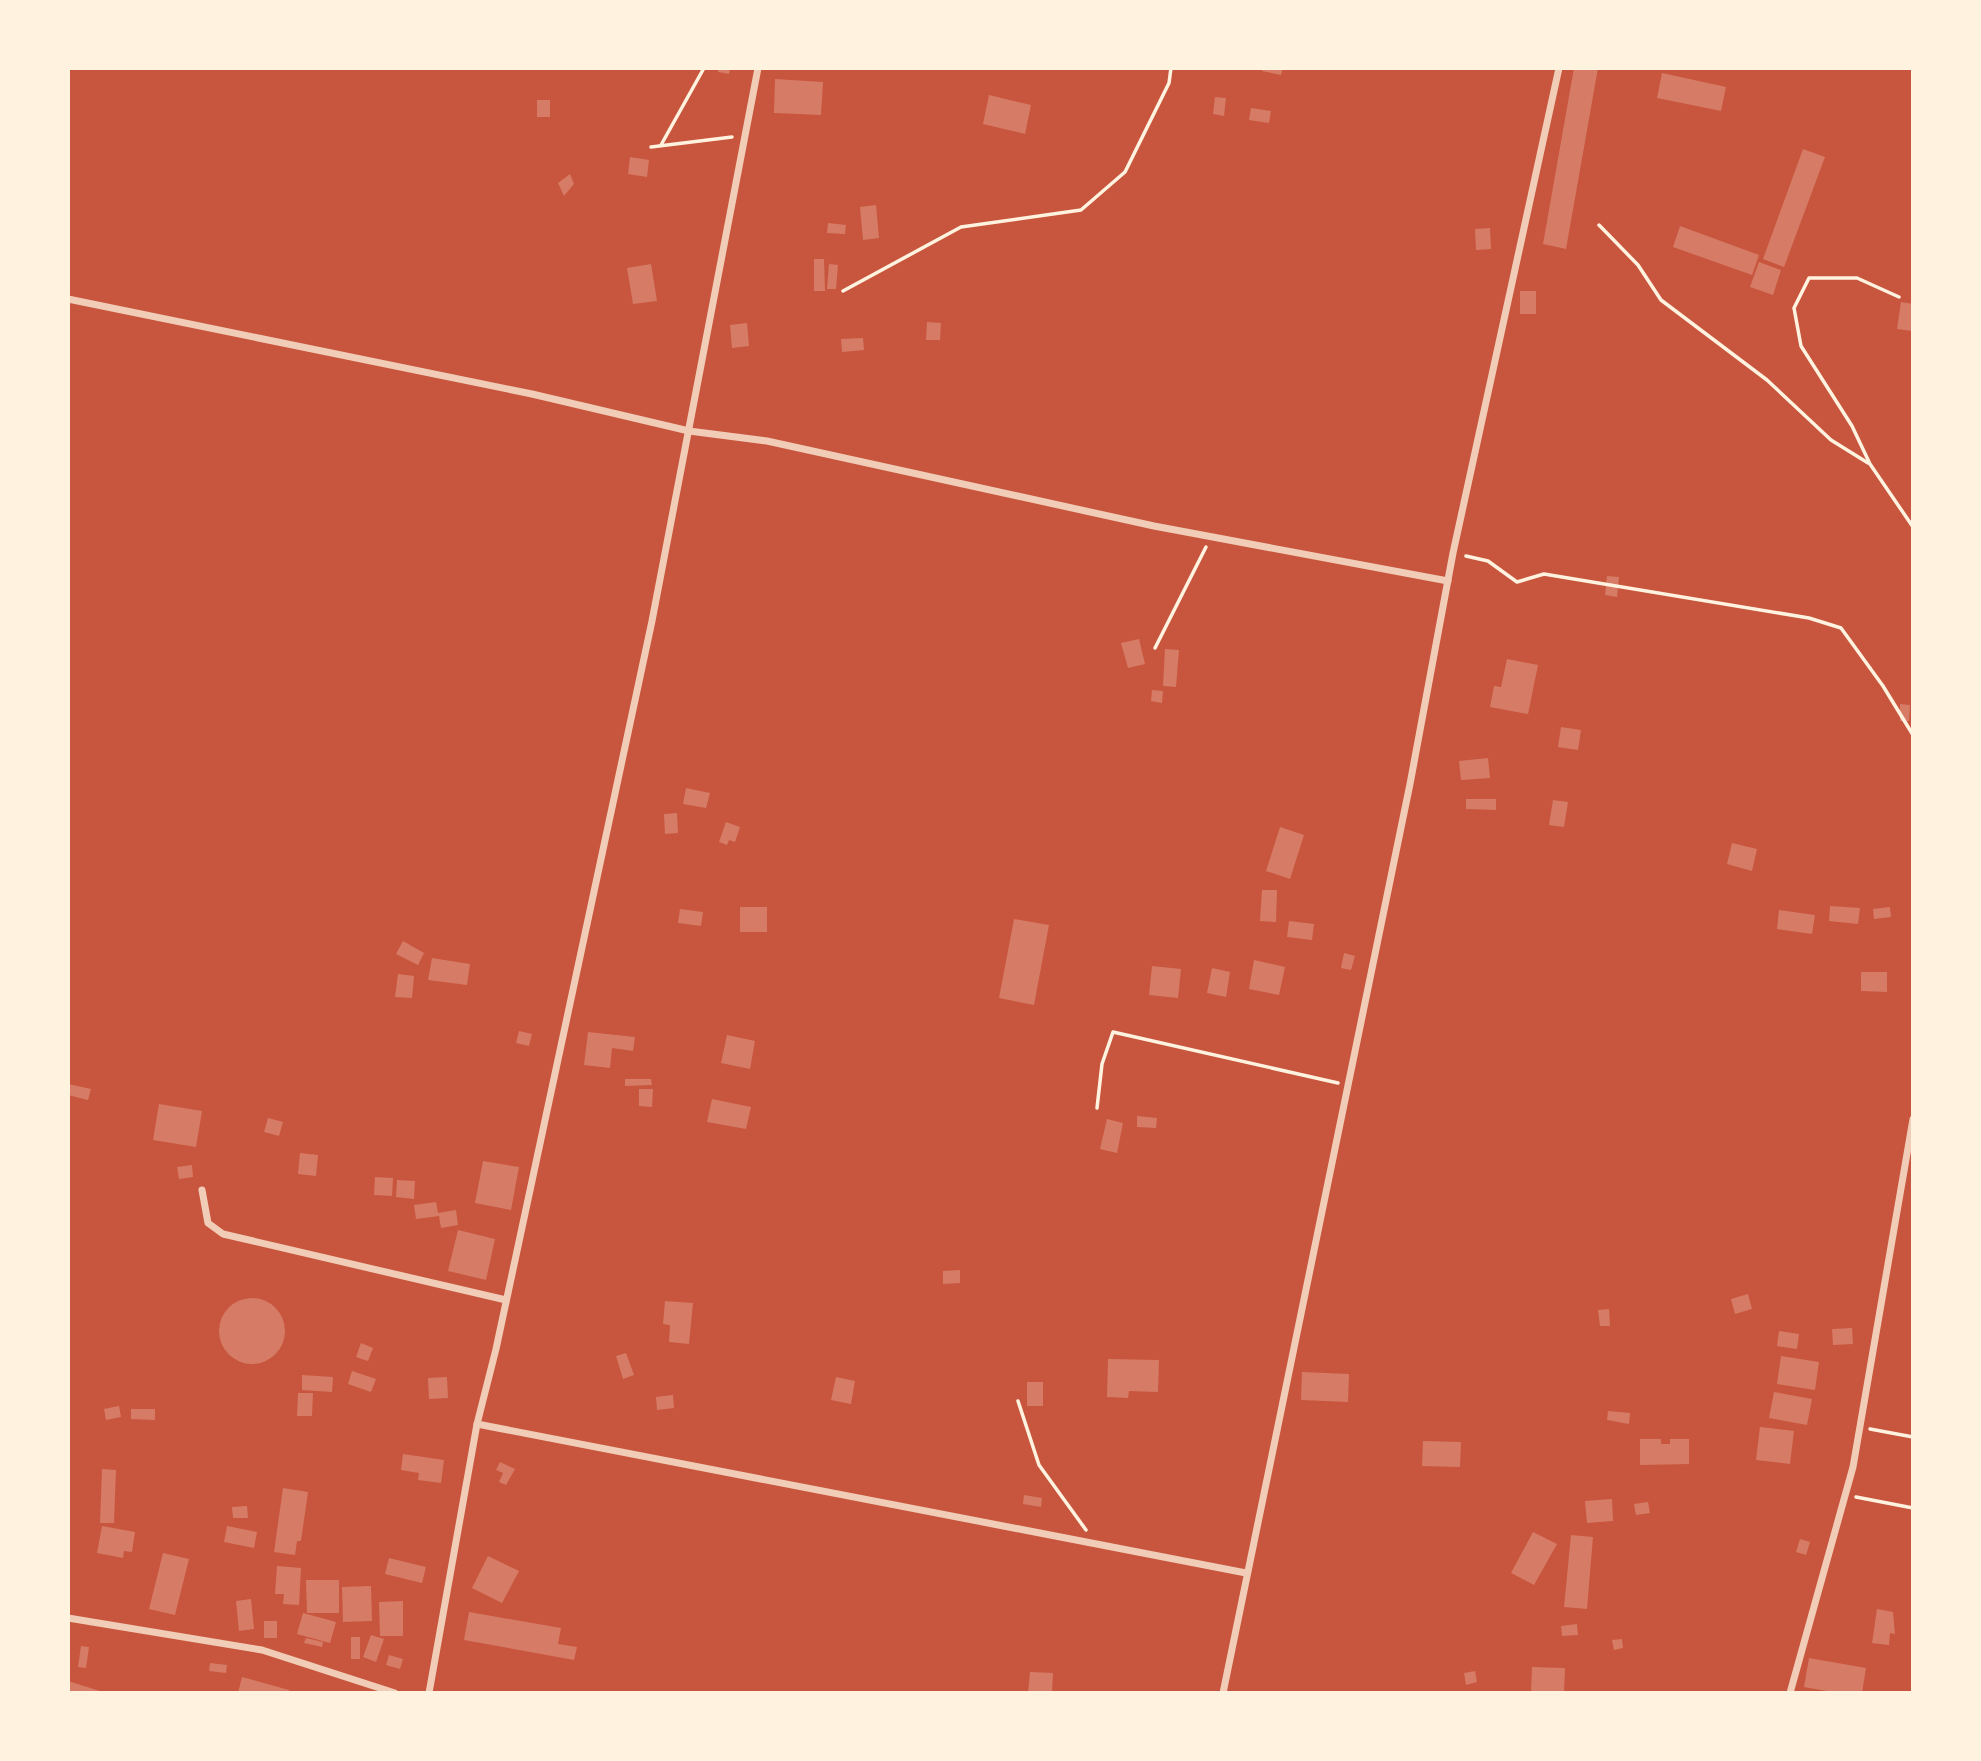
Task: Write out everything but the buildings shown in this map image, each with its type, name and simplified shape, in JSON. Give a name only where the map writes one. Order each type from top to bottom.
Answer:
[{"type":"street","points":[[429,1693],[477,1424],[652,621],[758,68]]},
{"type":"street","points":[[1223,1693],[1410,784],[1453,553],[1559,68]]},
{"type":"street","points":[[68,299],[532,394],[689,431],[767,441],[1210,537],[1448,581]]},
{"type":"street","points":[[1790,1693],[1846,1495],[1913,1119]]},
{"type":"street","points":[[202,1189],[208,1223],[223,1234],[506,1300]]},
{"type":"street","points":[[477,1424],[1246,1573]]},
{"type":"street","points":[[68,1618],[262,1650],[395,1693]]},
{"type":"path","points":[[661,145],[704,68]]},
{"type":"path","points":[[842,292],[961,227],[1082,210],[1125,172],[1169,83],[1171,68]]},
{"type":"path","points":[[650,147],[745,135]]},
{"type":"path","points":[[1599,225],[1638,265],[1661,300],[1758,373],[1831,440],[1870,464]]},
{"type":"path","points":[[1899,297],[1857,278],[1809,278],[1794,308],[1801,346],[1852,426],[1870,464],[1913,527]]},
{"type":"path","points":[[1155,648],[1210,537]]},
{"type":"path","points":[[1453,553],[1488,561],[1517,582],[1544,574],[1809,618],[1841,628],[1883,686],[1913,735]]},
{"type":"path","points":[[1097,1108],[1102,1063],[1114,1032],[1346,1085]]},
{"type":"path","points":[[1018,1401],[1039,1465],[1098,1545]]},
{"type":"path","points":[[1860,1427],[1913,1437]]},
{"type":"path","points":[[1846,1495],[1913,1508]]}]
